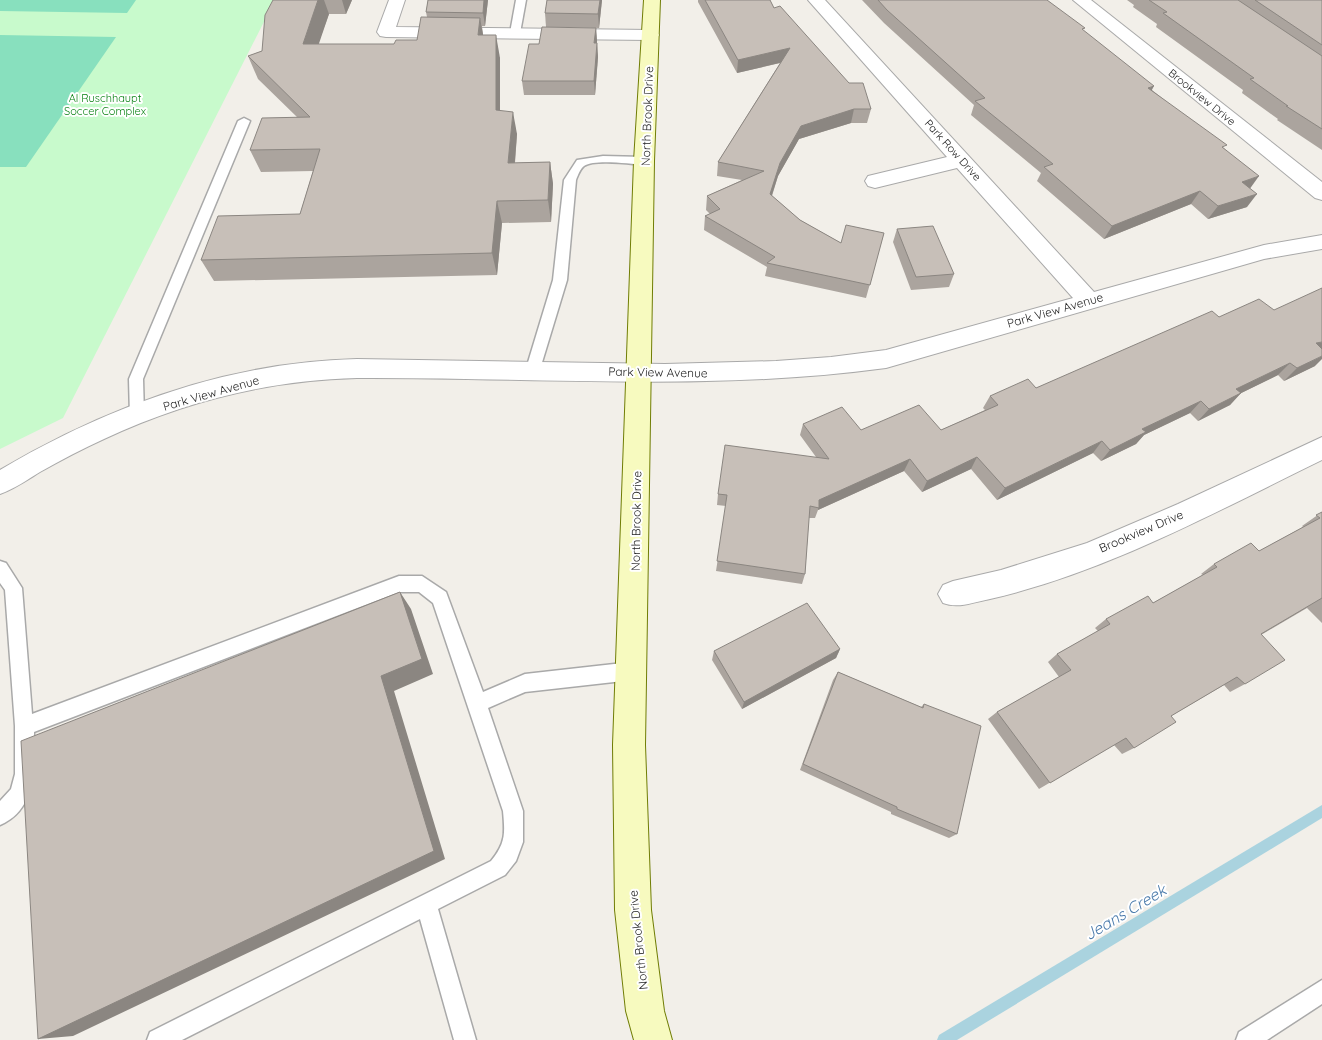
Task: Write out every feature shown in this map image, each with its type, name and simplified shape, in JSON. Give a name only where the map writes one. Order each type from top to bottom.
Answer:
[{"type":"street","points":[[397,0],[386,32],[650,35]]},
{"type":"street","name":"North Brook Drive","points":[[652,0],[644,161],[629,745],[633,910],[645,1011],[653,1040]]},
{"type":"street","name":"Park Row Drive","points":[[816,0],[1088,300]]},
{"type":"street","name":"Brookview Drive","points":[[1081,0],[1322,193]]},
{"type":"street","points":[[875,181],[962,160]]},
{"type":"street","name":"Park View Avenue","points":[[0,483],[48,454],[137,416],[226,386],[271,375],[362,369],[772,372],[847,366],[895,357],[1088,300],[1264,252],[1322,242]]},
{"type":"street","name":"Brookview Drive","points":[[953,594],[993,587],[1045,571],[1149,530],[1322,448]]},
{"type":"lane","points":[[515,33],[521,0]]},
{"type":"lane","points":[[137,416],[136,379],[244,122]]},
{"type":"lane","points":[[533,369],[560,280],[570,180],[574,170],[581,163],[591,161],[644,161]]},
{"type":"lane","points":[[0,568],[13,588],[24,726],[24,774],[18,795],[0,815]]},
{"type":"lane","points":[[24,726],[399,584],[422,584],[440,598],[513,811],[515,840],[511,854],[498,868],[158,1040]]},
{"type":"lane","points":[[477,703],[525,683],[632,671]]},
{"type":"lane","points":[[426,904],[465,1040]]},
{"type":"lane","points":[[1247,1040],[1322,991]]},
{"type":"green space","name":"Al Ruschhaupt Soccer Complex","points":[[0,0],[275,0],[63,418],[0,449]]},
{"type":"green space","points":[[0,0],[136,0],[127,13],[0,11]]},
{"type":"green space","points":[[0,35],[116,37],[26,167],[0,167]]},
{"type":"building","points":[[273,0],[318,0],[303,44],[394,44],[396,40],[417,40],[421,17],[480,18],[478,35],[496,35],[496,110],[513,112],[508,163],[550,162],[548,200],[497,201],[492,253],[201,260],[218,216],[300,214],[320,149],[250,150],[262,118],[310,117],[248,56],[262,51],[265,15]]},
{"type":"building","points":[[428,0],[484,0],[483,13],[426,12]]},
{"type":"building","points":[[547,0],[600,0],[598,14],[545,13]]},
{"type":"building","points":[[705,0],[770,0],[774,8],[780,6],[849,83],[863,83],[871,109],[854,109],[801,126],[780,163],[770,194],[800,220],[841,243],[846,225],[884,233],[870,285],[767,263],[775,257],[705,216],[720,209],[707,196],[764,171],[718,162],[790,48],[738,60]]},
{"type":"building","points":[[878,0],[1047,0],[1085,28],[1082,29],[1154,86],[1148,88],[1227,145],[1222,147],[1259,176],[1242,182],[1257,194],[1218,206],[1200,191],[1112,226],[1044,167],[1053,164],[975,101],[985,98]]},
{"type":"building","points":[[1149,0],[1238,0],[1322,56],[1322,129],[1286,106],[1288,106],[1250,79],[1254,78],[1163,13],[1167,12]]},
{"type":"building","points":[[1255,0],[1322,0],[1322,45]]},
{"type":"building","points":[[542,27],[596,28],[594,43],[597,43],[594,81],[522,81],[529,44],[539,44]]},
{"type":"building","points":[[933,226],[954,274],[916,277],[897,229]]},
{"type":"building","points":[[1322,288],[1322,342],[1316,343],[1322,349],[1322,356],[1297,368],[1290,363],[1236,389],[1241,393],[1209,409],[1201,401],[1142,429],[1146,432],[1110,450],[1102,441],[1005,488],[977,457],[927,481],[910,459],[819,500],[819,508],[810,506],[805,574],[717,561],[727,495],[718,494],[725,445],[829,459],[803,424],[842,407],[861,430],[919,405],[941,430],[998,405],[990,396],[1028,379],[1036,388],[1212,311],[1219,317],[1259,299],[1274,310]]},
{"type":"building","points":[[1322,512],[1322,598],[1261,634],[1285,660],[1245,684],[1237,677],[1171,716],[1176,722],[1134,748],[1126,738],[1050,783],[997,712],[1071,670],[1057,654],[1110,624],[1106,619],[1148,596],[1153,603],[1217,567],[1214,564],[1251,543],[1259,551],[1320,518],[1316,515]]},
{"type":"building","points":[[400,592],[422,659],[381,676],[434,851],[38,1039],[21,741]]},
{"type":"building","points":[[807,603],[840,649],[744,702],[714,651]]},
{"type":"building","points":[[838,672],[923,708],[924,704],[981,726],[957,834],[897,809],[897,807],[803,764]]},
{"type":"waterway","name":"Jeans Creek","points":[[944,1040],[1322,811]]}]
